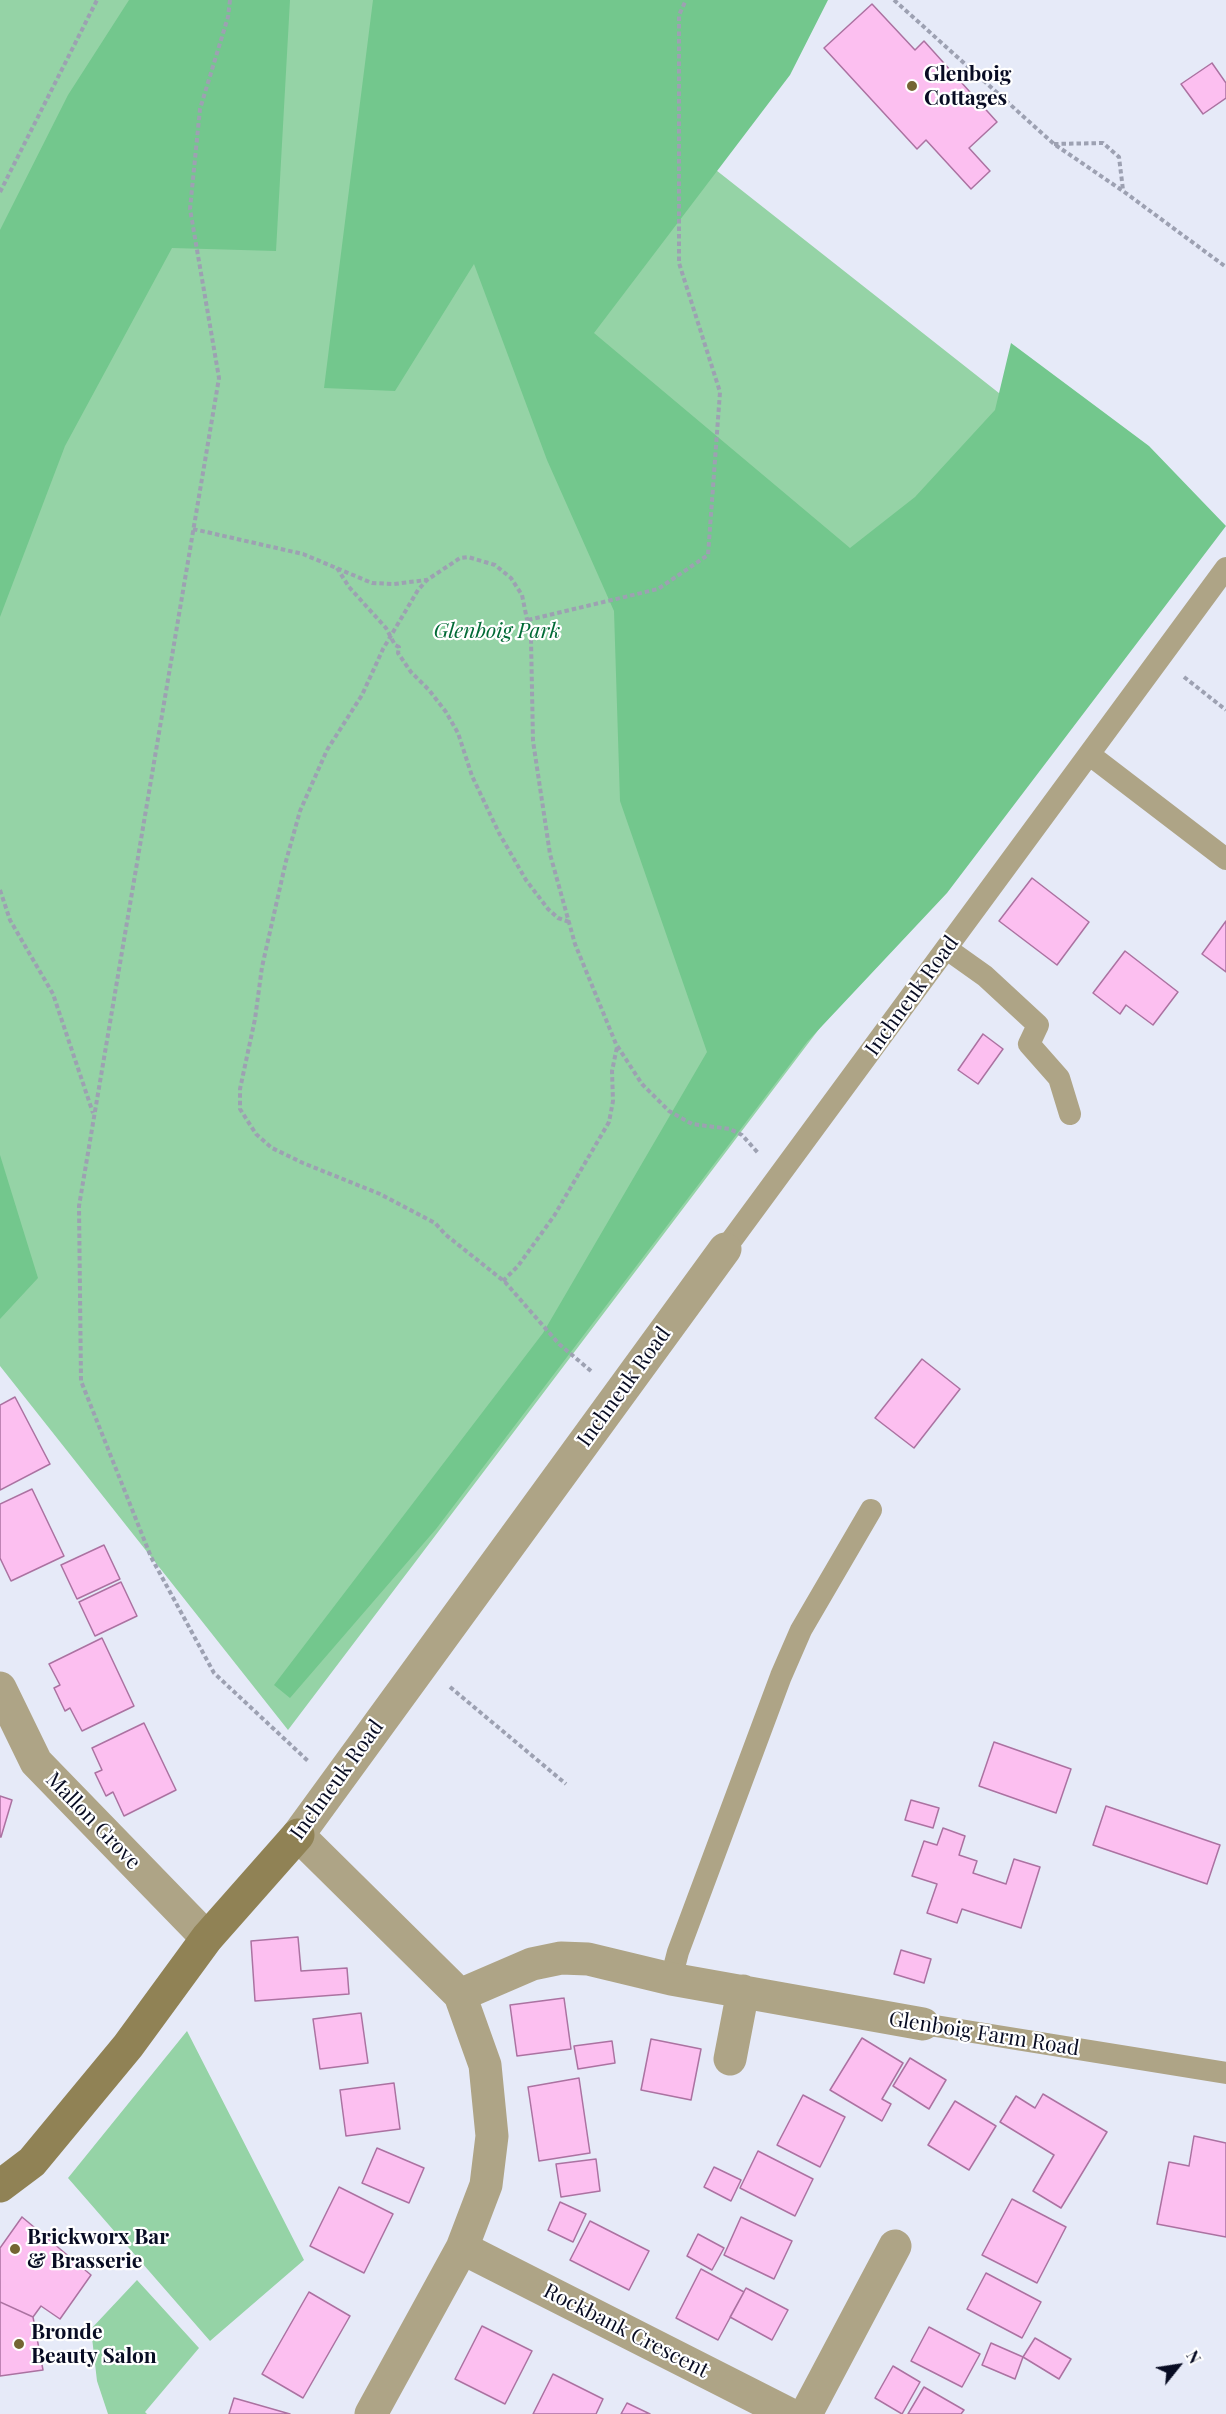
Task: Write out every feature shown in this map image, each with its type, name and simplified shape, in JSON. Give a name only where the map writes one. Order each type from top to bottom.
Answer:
[{"type":"street","name":"Inchneuk Road","points":[[0,2187],[32,2162],[128,2046],[207,1938],[298,1835],[725,1249]]},
{"type":"street","name":"Mallon Grove","points":[[0,1688],[36,1762],[207,1938]]},
{"type":"street","points":[[298,1835],[460,1995],[485,2065],[492,2136],[486,2185],[462,2248],[371,2414]]},
{"type":"street","name":"Glenboig Farm Road","points":[[460,1995],[532,1964],[561,1958],[588,1959],[671,1979],[923,2024]]},
{"type":"street","points":[[730,2059],[743,1991]]},
{"type":"street","points":[[806,2414],[895,2246]]},
{"type":"street","name":"Rockbank Crescent","points":[[462,2248],[789,2414]]},
{"type":"lane","name":"Inchneuk Road","points":[[725,1249],[1226,568]]},
{"type":"lane","points":[[1090,755],[1226,859]]},
{"type":"lane","points":[[947,949],[985,976],[1038,1025],[1029,1044],[1059,1078],[1070,1114]]},
{"type":"lane","points":[[671,1979],[678,1952],[781,1676],[801,1630],[871,1510]]},
{"type":"lane","name":"Glenboig Farm Road","points":[[923,2024],[1226,2073]]},
{"type":"path","points":[[0,192],[97,0]]},
{"type":"path","points":[[230,0],[228,17],[200,109],[190,209],[219,378],[79,1206],[81,1382],[151,1557],[214,1673],[334,1785]]},
{"type":"path","points":[[528,620],[658,589],[708,555],[720,392],[679,263],[679,15],[686,0]]},
{"type":"path","points":[[894,0],[1054,144],[1123,191],[1226,267]]},
{"type":"path","points":[[1054,144],[1103,143],[1119,157],[1123,191]]},
{"type":"path","points":[[193,529],[303,554],[372,583],[394,584],[427,580]]},
{"type":"path","points":[[618,1396],[559,1344],[503,1281],[446,1235],[435,1223],[380,1194],[295,1160],[272,1148],[256,1134],[240,1109],[240,1089],[255,1019],[262,967],[300,811],[322,761],[362,695],[367,681],[418,590],[427,580],[460,558],[468,556],[488,561],[503,571],[518,587],[528,620],[532,724],[550,854],[575,944],[617,1046],[636,1076],[661,1104],[680,1119],[692,1124],[730,1129],[742,1135],[777,1178]]},
{"type":"path","points":[[337,568],[349,587],[375,614],[399,647],[399,653],[411,672],[439,701],[458,733],[472,776],[499,833],[526,880],[548,909],[558,918],[570,922]]},
{"type":"path","points":[[1161,658],[1226,710]]},
{"type":"path","points":[[0,890],[10,920],[53,994],[93,1114]]},
{"type":"path","points":[[503,1281],[518,1266],[550,1223],[609,1122],[613,1101],[612,1071],[617,1046]]},
{"type":"path","points":[[422,1664],[566,1784]]},
{"type":"green space","name":"Glenboig Park","points":[[0,0],[635,0],[655,122],[1188,542],[288,1730],[0,1366]]},
{"type":"green space","points":[[129,0],[290,0],[276,251],[172,248],[65,446],[0,617],[0,230],[68,95]]},
{"type":"green space","points":[[373,0],[828,0],[790,75],[594,333],[850,548],[915,497],[995,410],[1011,343],[1149,446],[1226,526],[947,893],[807,1042],[436,1529],[290,1698],[274,1685],[543,1333],[707,1052],[620,801],[614,611],[547,460],[474,264],[395,391],[324,388]]},
{"type":"green space","points":[[0,1155],[38,1278],[0,1319]]},
{"type":"green space","points":[[187,2031],[304,2260],[210,2341],[68,2178]]},
{"type":"green space","points":[[137,2280],[199,2348],[145,2412],[147,2414],[108,2414],[97,2381],[91,2329]]},
{"type":"building","name":"Glenboig Cottages","points":[[872,4],[915,50],[924,41],[997,122],[969,148],[990,171],[971,189],[926,140],[917,149],[824,48]]},
{"type":"building","points":[[1212,63],[1226,83],[1226,98],[1203,114],[1181,84]]},
{"type":"building","points":[[1032,878],[1089,922],[1057,965],[999,921]]},
{"type":"building","points":[[1226,921],[1226,972],[1202,954]]},
{"type":"building","points":[[1125,951],[1178,992],[1153,1025],[1126,1005],[1120,1014],[1093,993]]},
{"type":"building","points":[[983,1034],[1003,1049],[978,1084],[958,1070]]},
{"type":"building","points":[[922,1359],[960,1389],[914,1448],[875,1418]]},
{"type":"building","points":[[15,1397],[50,1464],[0,1490],[0,1405]]},
{"type":"building","points":[[32,1489],[64,1556],[11,1581],[0,1558],[0,1504]]},
{"type":"building","points":[[104,1545],[120,1579],[77,1599],[61,1565]]},
{"type":"building","points":[[121,1582],[137,1616],[95,1636],[79,1602]]},
{"type":"building","points":[[102,1638],[134,1706],[82,1731],[70,1708],[65,1711],[54,1688],[60,1685],[49,1664]]},
{"type":"building","points":[[144,1723],[176,1790],[124,1816],[113,1792],[106,1796],[95,1773],[102,1770],[92,1748]]},
{"type":"building","points":[[994,1742],[1071,1769],[1056,1813],[979,1786]]},
{"type":"building","points":[[0,1796],[12,1800],[1,1837],[0,1837]]},
{"type":"building","points":[[911,1800],[939,1808],[933,1828],[905,1820]]},
{"type":"building","points":[[1106,1806],[1220,1845],[1207,1884],[1093,1845]]},
{"type":"building","points":[[943,1828],[965,1836],[959,1855],[977,1861],[973,1873],[1006,1884],[1014,1859],[1040,1867],[1021,1928],[962,1909],[957,1923],[927,1913],[937,1884],[912,1876],[924,1841],[937,1845]]},
{"type":"building","points":[[298,1937],[301,1971],[347,1968],[349,1994],[255,2001],[251,1941]]},
{"type":"building","points":[[901,1950],[931,1959],[924,1983],[894,1974]]},
{"type":"building","points":[[564,1998],[571,2049],[517,2056],[510,2005]]},
{"type":"building","points":[[361,2013],[368,2063],[320,2069],[313,2019]]},
{"type":"building","points":[[862,2038],[903,2063],[882,2099],[891,2104],[882,2121],[830,2090]]},
{"type":"building","points":[[651,2039],[701,2049],[691,2100],[641,2090]]},
{"type":"building","points":[[612,2041],[615,2063],[578,2069],[574,2046]]},
{"type":"building","points":[[910,2058],[946,2080],[929,2109],[893,2086]]},
{"type":"building","points":[[579,2078],[590,2153],[539,2161],[528,2087]]},
{"type":"building","points":[[394,2083],[400,2129],[346,2136],[340,2090]]},
{"type":"building","points":[[1043,2094],[1107,2132],[1061,2208],[1033,2191],[1054,2155],[1000,2122],[1016,2096],[1035,2108]]},
{"type":"building","points":[[803,2095],[845,2117],[820,2167],[777,2145]]},
{"type":"building","points":[[955,2101],[996,2126],[969,2170],[928,2145]]},
{"type":"building","points":[[1194,2136],[1226,2143],[1226,2237],[1157,2224],[1169,2162],[1189,2166]]},
{"type":"building","points":[[377,2148],[424,2168],[409,2203],[362,2183]]},
{"type":"building","points":[[758,2151],[813,2179],[795,2216],[740,2188]]},
{"type":"building","points":[[596,2159],[600,2191],[561,2197],[556,2164]]},
{"type":"building","points":[[714,2167],[741,2180],[731,2201],[704,2187]]},
{"type":"building","points":[[339,2187],[393,2214],[364,2273],[310,2246]]},
{"type":"building","points":[[1012,2199],[1066,2227],[1037,2283],[982,2255]]},
{"type":"building","points":[[560,2202],[586,2214],[573,2242],[548,2230]]},
{"type":"building","points":[[22,2217],[91,2275],[60,2319],[41,2306],[33,2317],[0,2302],[0,2248]]},
{"type":"building","points":[[741,2217],[792,2241],[774,2279],[724,2255]]},
{"type":"building","points":[[590,2221],[649,2251],[629,2290],[570,2260]]},
{"type":"building","points":[[698,2234],[724,2248],[712,2270],[687,2256]]},
{"type":"building","points":[[701,2269],[744,2292],[718,2340],[676,2318]]},
{"type":"building","points":[[986,2273],[1041,2302],[1022,2338],[967,2309]]},
{"type":"building","points":[[746,2288],[788,2310],[772,2340],[730,2317]]},
{"type":"building","points":[[309,2292],[350,2316],[303,2398],[262,2374]]},
{"type":"building","name":"Bronde Beauty Salon","points":[[0,2302],[33,2317],[43,2370],[0,2376]]},
{"type":"building","points":[[482,2326],[532,2351],[505,2404],[455,2379]]},
{"type":"building","points":[[929,2327],[980,2354],[962,2387],[911,2361]]},
{"type":"building","points":[[1035,2338],[1071,2359],[1059,2379],[1023,2357]]},
{"type":"building","points":[[991,2343],[1023,2357],[1015,2379],[982,2365]]},
{"type":"building","points":[[893,2366],[920,2382],[902,2414],[875,2398]]},
{"type":"building","points":[[553,2374],[603,2399],[596,2414],[533,2414]]},
{"type":"building","points":[[924,2387],[964,2410],[961,2414],[908,2414]]},
{"type":"building","points":[[234,2398],[290,2414],[229,2414]]},
{"type":"building","points":[[627,2403],[650,2414],[621,2414]]},
{"type":"place","name":"Glenboig Cottages","points":[[912,86]]},
{"type":"place","name":"Brickworx Bar & Brasserie","points":[[15,2249]]},
{"type":"place","name":"Bronde Beauty Salon","points":[[19,2344]]}]
